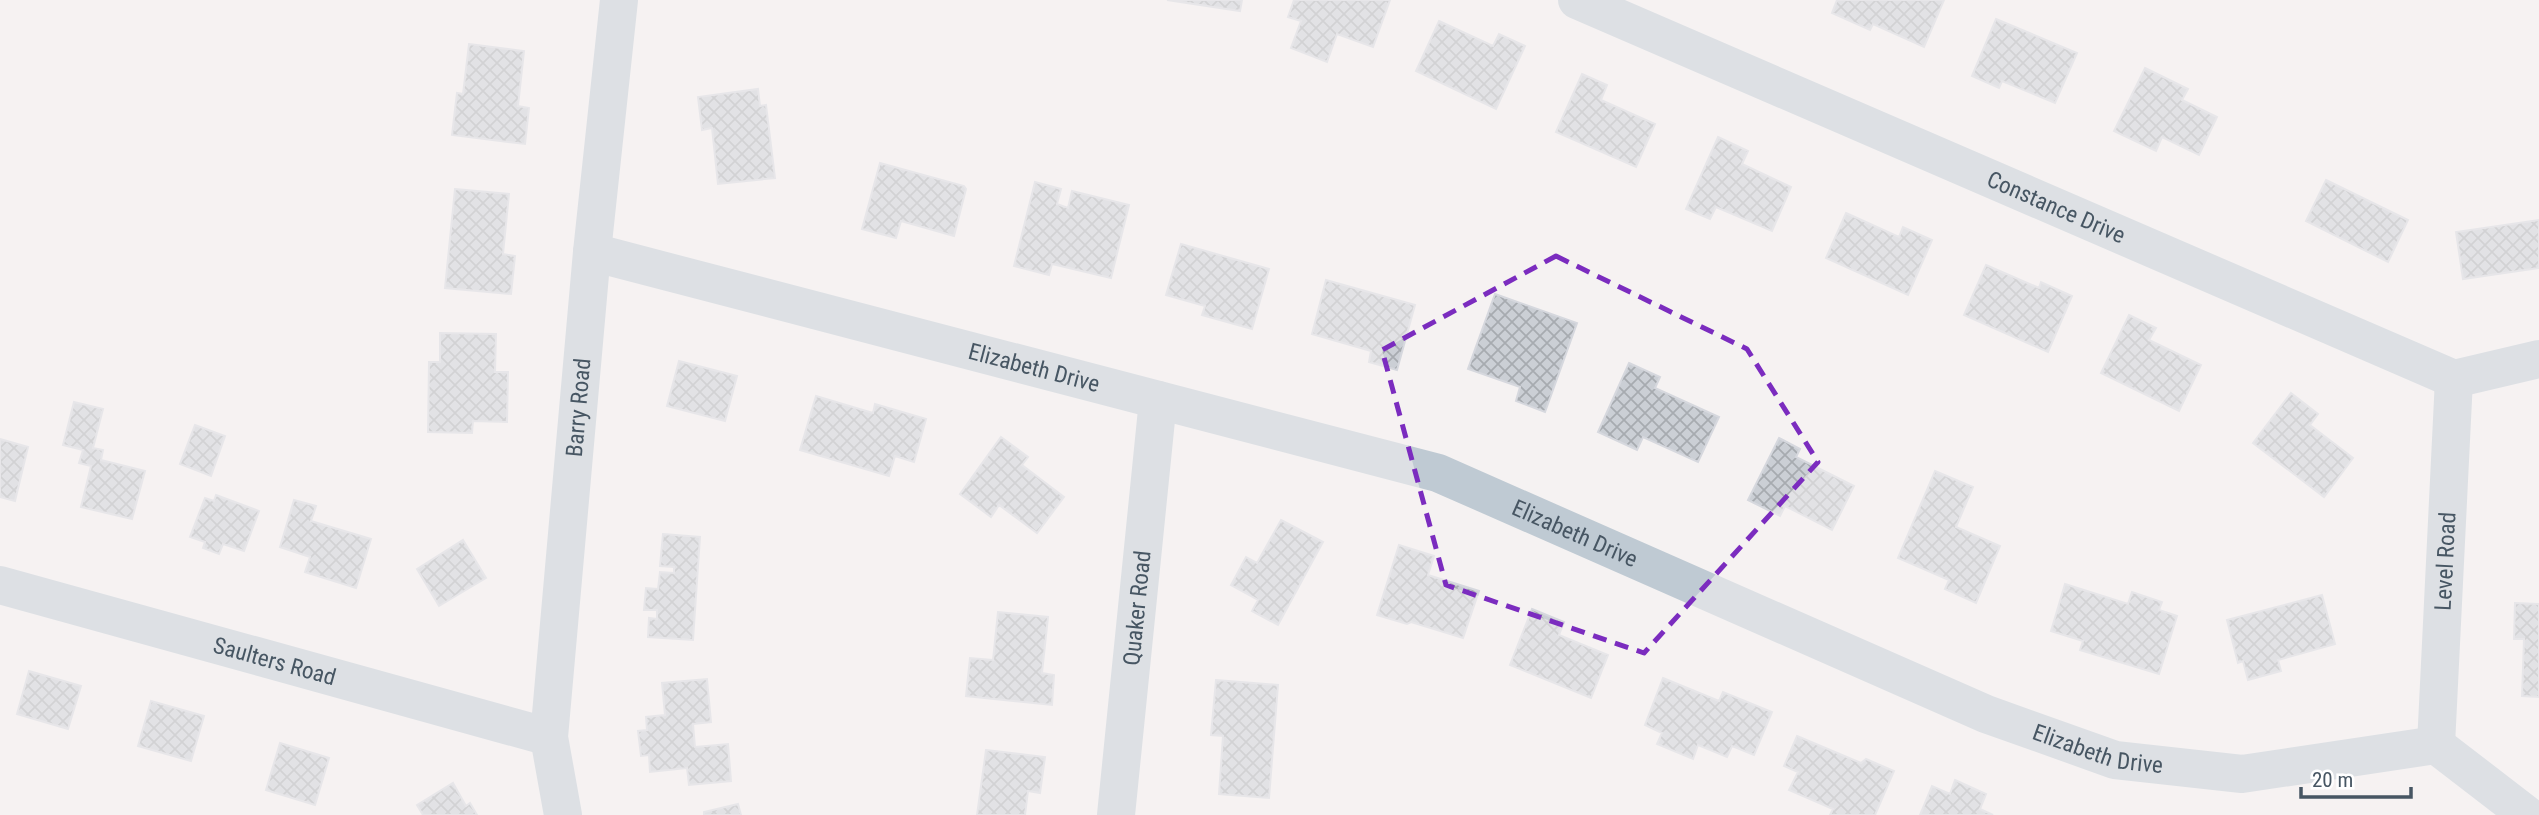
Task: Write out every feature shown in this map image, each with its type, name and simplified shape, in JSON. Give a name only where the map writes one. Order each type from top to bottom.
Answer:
[{"type":"street","name":"Barry Road","points":[[563,815],[549,737],[592,252],[620,0]]},
{"type":"street","name":"Constance Drive","points":[[1577,0],[2454,379]]},
{"type":"street","name":"Elizabeth Drive","points":[[592,252],[1438,473],[1986,714],[2115,760],[2242,774],[2436,745]]},
{"type":"street","points":[[2454,379],[2539,359]]},
{"type":"street","name":"Level Road","points":[[2436,745],[2454,379]]},
{"type":"street","name":"Quaker Road","points":[[1116,815],[1158,400]]},
{"type":"street","name":"Saulters Road","points":[[0,585],[549,737]]},
{"type":"street","points":[[2436,745],[2527,815]]},
{"type":"highlighted area","points":[[1556,256],[1747,349],[1818,462],[1644,653],[1446,585],[1382,350]]},
{"type":"building","points":[[1167,0],[1242,0],[1240,11]]},
{"type":"building","points":[[1294,0],[1390,0],[1373,47],[1337,34],[1327,62],[1291,48],[1301,21],[1288,17]]},
{"type":"building","points":[[1837,0],[1944,0],[1924,47],[1873,24],[1870,30],[1832,13]]},
{"type":"building","points":[[1996,19],[2077,53],[2055,103],[2002,81],[1999,88],[1972,76]]},
{"type":"building","points":[[1439,21],[1493,46],[1499,34],[1525,46],[1496,109],[1416,71]]},
{"type":"building","points":[[469,44],[524,51],[518,106],[529,108],[525,144],[452,135],[457,93],[463,94]]},
{"type":"building","points":[[2145,68],[2188,89],[2182,100],[2217,117],[2199,155],[2162,137],[2156,151],[2114,131]]},
{"type":"building","points":[[1582,74],[1607,85],[1601,100],[1655,124],[1636,167],[1556,132]]},
{"type":"building","points":[[758,89],[760,106],[766,105],[775,178],[718,184],[712,128],[702,130],[698,97]]},
{"type":"building","points":[[1718,137],[1748,151],[1742,164],[1791,187],[1772,231],[1716,207],[1710,219],[1686,209]]},
{"type":"building","points":[[880,163],[964,186],[966,189],[954,236],[901,221],[896,238],[862,229]]},
{"type":"building","points":[[2326,180],[2408,220],[2388,262],[2306,221]]},
{"type":"building","points":[[1035,182],[1061,189],[1057,204],[1068,208],[1072,191],[1129,205],[1111,278],[1052,264],[1049,275],[1014,266]]},
{"type":"building","points":[[455,189],[509,194],[503,254],[515,256],[511,294],[445,288]]},
{"type":"building","points":[[1846,213],[1899,237],[1903,227],[1932,240],[1908,295],[1826,258]]},
{"type":"building","points":[[2539,220],[2539,268],[2463,279],[2456,232]]},
{"type":"building","points":[[1181,244],[1269,269],[1252,329],[1202,315],[1205,306],[1166,295]]},
{"type":"building","points":[[1986,265],[2039,288],[2041,282],[2072,296],[2048,352],[1964,315]]},
{"type":"building","points":[[1326,280],[1415,305],[1397,370],[1369,362],[1371,351],[1312,334]]},
{"type":"building","points":[[1495,294],[1577,323],[1545,412],[1516,401],[1520,387],[1468,369]]},
{"type":"building","points":[[2129,315],[2156,328],[2149,340],[2201,365],[2179,411],[2101,373]]},
{"type":"building","points":[[440,333],[496,334],[495,372],[508,372],[507,422],[473,421],[472,433],[428,432],[429,362],[440,362]]},
{"type":"building","points":[[679,361],[737,376],[725,421],[667,406]]},
{"type":"building","points":[[1629,363],[1660,377],[1655,388],[1719,417],[1698,462],[1643,437],[1637,450],[1598,432]]},
{"type":"building","points":[[2291,393],[2318,414],[2310,425],[2353,458],[2324,497],[2253,443]]},
{"type":"building","points":[[816,396],[873,413],[875,404],[926,419],[914,462],[895,456],[889,476],[800,450]]},
{"type":"building","points":[[74,402],[103,409],[93,448],[103,450],[101,460],[145,471],[132,519],[81,507],[91,466],[79,463],[83,450],[63,445]]},
{"type":"building","points":[[195,425],[225,436],[211,476],[180,464]]},
{"type":"building","points":[[1001,437],[1028,457],[1022,465],[1064,497],[1037,533],[999,505],[991,517],[960,494]]},
{"type":"building","points":[[1779,438],[1800,449],[1796,457],[1854,486],[1832,530],[1785,506],[1780,516],[1748,500]]},
{"type":"building","points":[[0,439],[28,447],[15,501],[0,497]]},
{"type":"building","points":[[1935,471],[1973,487],[1956,527],[2000,546],[1976,603],[1945,589],[1949,580],[1898,558]]},
{"type":"building","points":[[216,495],[259,511],[244,551],[223,544],[219,554],[203,548],[205,542],[190,537],[205,498],[214,501]]},
{"type":"building","points":[[294,500],[316,506],[311,521],[371,539],[356,588],[305,572],[310,557],[280,547]]},
{"type":"building","points":[[1281,520],[1323,542],[1278,625],[1252,611],[1258,600],[1231,585],[1246,557],[1257,563]]},
{"type":"building","points":[[663,534],[700,537],[693,640],[648,637],[649,618],[657,619],[657,610],[644,610],[646,588],[658,589],[660,572],[674,573],[674,567],[660,566]]},
{"type":"building","points":[[463,540],[486,578],[439,606],[417,569]]},
{"type":"building","points":[[1399,545],[1434,556],[1428,575],[1479,591],[1463,638],[1377,615]]},
{"type":"building","points":[[2065,584],[2128,604],[2132,592],[2162,602],[2159,610],[2177,616],[2159,674],[2080,650],[2083,641],[2051,631]]},
{"type":"building","points":[[2322,595],[2335,644],[2278,660],[2281,671],[2248,680],[2243,661],[2238,663],[2227,620]]},
{"type":"building","points":[[2515,603],[2539,604],[2539,697],[2522,696],[2524,639],[2514,639]]},
{"type":"building","points":[[1532,609],[1564,622],[1559,635],[1608,655],[1591,698],[1510,665]]},
{"type":"building","points":[[998,612],[1048,617],[1042,673],[1054,675],[1052,705],[966,696],[970,658],[993,660]]},
{"type":"building","points":[[29,671],[81,686],[68,729],[17,714]]},
{"type":"building","points":[[1663,678],[1719,701],[1723,692],[1772,712],[1754,755],[1732,746],[1727,757],[1698,745],[1693,759],[1657,744],[1662,733],[1645,725]]},
{"type":"building","points":[[707,679],[711,722],[693,724],[695,747],[728,744],[731,781],[689,785],[687,768],[650,772],[649,755],[641,756],[638,731],[647,730],[646,717],[665,715],[662,683]]},
{"type":"building","points":[[1216,680],[1278,685],[1269,798],[1219,794],[1223,736],[1211,735]]},
{"type":"building","points":[[151,701],[204,716],[191,761],[138,746]]},
{"type":"building","points":[[1797,736],[1861,763],[1866,759],[1894,771],[1875,815],[1830,815],[1833,809],[1789,790],[1798,772],[1784,766]]},
{"type":"building","points":[[280,743],[329,758],[315,805],[266,790]]},
{"type":"building","points":[[986,750],[1045,757],[1040,793],[1028,791],[1025,815],[977,815]]},
{"type":"building","points":[[1955,780],[1986,794],[1980,809],[1993,815],[1920,815],[1932,786],[1950,794]]},
{"type":"building","points":[[453,783],[466,806],[470,803],[477,815],[423,815],[417,805]]},
{"type":"building","points":[[738,804],[741,815],[704,815],[704,812]]}]
